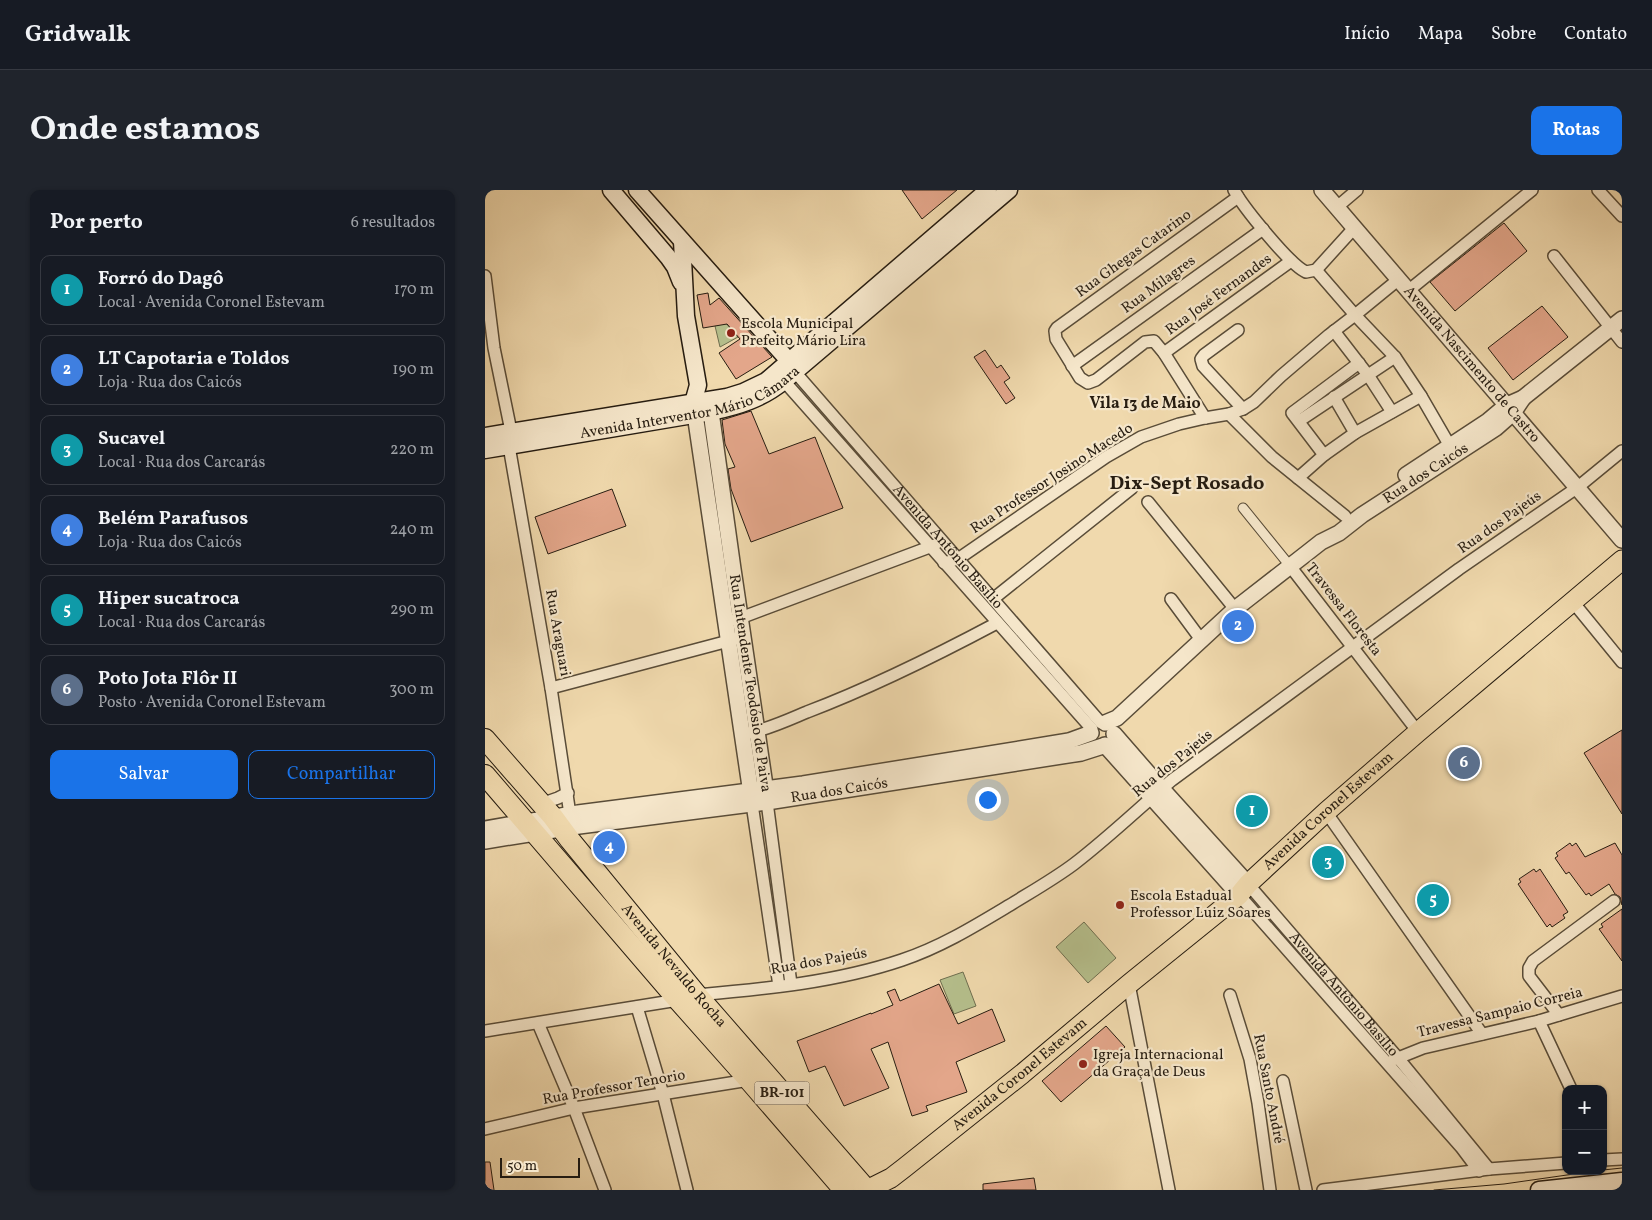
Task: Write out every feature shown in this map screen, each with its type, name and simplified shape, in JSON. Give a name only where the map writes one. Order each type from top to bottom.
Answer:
[{"type":"highway","name":"Avenida Nevaldo Rocha","points":[[485,739],[559,818],[687,998],[749,1080],[844,1190]]},
{"type":"highway","name":"Avenida Nevaldo Rocha","points":[[485,775],[687,998],[867,1190]]},
{"type":"main road","points":[[611,190],[668,257],[675,267],[685,294]]},
{"type":"main road","name":"Avenida Antônio Basílio","points":[[637,190],[682,241],[789,372]]},
{"type":"main road","name":"Avenida Interventor Mário Câmara","points":[[940,247],[988,190]]},
{"type":"main road","name":"Avenida Interventor Mário Câmara","points":[[485,436],[510,438],[702,407],[789,372],[1009,190]]},
{"type":"main road","name":"Rua Intendente Teodósio de Paiva","points":[[682,241],[686,316],[702,407]]},
{"type":"main road","name":"Avenida Interventor Mário Câmara","points":[[485,450],[510,438]]},
{"type":"main road","name":"Avenida Coronel Estevam","points":[[867,1190],[904,1168],[1022,1074],[1243,889],[1326,812],[1418,732],[1622,560]]},
{"type":"main road","points":[[1539,1190],[1622,1181]]},
{"type":"street","name":"Avenida Nascimento de Castro","points":[[1322,190],[1622,540]]},
{"type":"street","points":[[1337,208],[1357,190]]},
{"type":"street","name":"Rua Professor Josino Macedo","points":[[944,563],[958,559],[1125,445],[1157,431],[1243,410],[1255,402],[1334,330],[1403,285],[1532,190]]},
{"type":"street","points":[[1598,190],[1622,216]]},
{"type":"street","points":[[1236,193],[1263,228],[1295,264],[1306,272],[1315,270],[1355,228]]},
{"type":"street","name":"Rua Ghegas Catarino","points":[[1072,366],[1056,339],[1055,331],[1057,328],[1236,193]]},
{"type":"street","name":"Rua Milagres","points":[[1072,366],[1263,228]]},
{"type":"street","points":[[1555,256],[1617,323],[1622,342]]},
{"type":"street","name":"Rua José Fernandes","points":[[1164,353],[1295,264]]},
{"type":"street","points":[[1315,270],[1395,357],[1421,396],[1452,451]]},
{"type":"street","name":"Rua Araguari","points":[[485,276],[488,319],[510,438],[568,793],[559,818]]},
{"type":"street","name":"Rua dos Caicós","points":[[485,841],[559,818],[804,790],[1069,741],[1105,731],[1235,609],[1321,542],[1339,533],[1452,451],[1488,420],[1510,409],[1617,323]]},
{"type":"street","points":[[1238,330],[1201,359],[1203,366],[1243,410]]},
{"type":"street","points":[[1334,330],[1359,362],[1392,412]]},
{"type":"street","points":[[1072,366],[1081,378],[1089,383],[1097,380],[1137,347],[1147,341],[1153,341],[1164,353],[1205,418]]},
{"type":"street","points":[[1299,421],[1395,357]]},
{"type":"street","points":[[1324,455],[1292,413],[1359,362]]},
{"type":"street","name":"Avenida Antônio Basílio","points":[[789,372],[993,599],[1157,794],[1243,889],[1393,1061],[1484,1170]]},
{"type":"street","name":"Avenida Antônio Basílio","points":[[789,372],[929,547],[997,623],[1105,731]]},
{"type":"street","points":[[1298,478],[1324,455],[1355,433],[1421,396]]},
{"type":"street","points":[[1334,397],[1355,433]]},
{"type":"street","name":"Rua Intendente Teodósio de Paiva","points":[[702,407],[785,985]]},
{"type":"street","points":[[1229,414],[1259,445],[1345,516]]},
{"type":"street","name":"Rua dos Caicós","points":[[1321,542],[1345,516],[1452,451]]},
{"type":"street","name":"Rua dos Pajeús","points":[[485,1031],[687,998],[785,985],[881,966],[924,952],[953,938],[1073,865],[1157,794],[1353,646],[1577,487],[1622,452]]},
{"type":"street","points":[[993,599],[1132,488]]},
{"type":"street","points":[[1148,502],[1235,609]]},
{"type":"street","name":"Travessa Floresta","points":[[1243,508],[1353,646],[1418,732]]},
{"type":"street","points":[[733,620],[944,543]]},
{"type":"street","points":[[1171,599],[1202,641]]},
{"type":"street","points":[[1573,602],[1622,662]]},
{"type":"street","points":[[750,733],[831,703],[882,681],[931,658],[997,623]]},
{"type":"street","points":[[551,688],[736,639]]},
{"type":"street","points":[[559,818],[559,798],[568,793]]},
{"type":"street","points":[[1326,812],[1482,1034]]},
{"type":"street","name":"Rua dos Caicós","points":[[485,829],[531,828]]},
{"type":"street","points":[[1559,1015],[1529,976],[1529,968],[1533,961],[1614,901]]},
{"type":"street","points":[[1129,984],[1169,1190]]},
{"type":"street","name":"Rua Santo André","points":[[1230,996],[1250,1060],[1270,1190]]},
{"type":"street","name":"Travessa Sampaio Correia","points":[[1393,1061],[1423,1048],[1539,1021],[1622,996]]},
{"type":"street","points":[[637,1007],[663,1094],[687,1190]]},
{"type":"street","points":[[1539,1021],[1569,1085]]},
{"type":"street","points":[[537,1023],[574,1108],[605,1190]]},
{"type":"street","name":"Rua Professor Tenorio","points":[[485,1130],[574,1108],[749,1080]]},
{"type":"street","points":[[1283,1081],[1306,1190]]},
{"type":"street","points":[[1607,1160],[1622,1158]]},
{"type":"street","points":[[1323,1190],[1484,1170],[1562,1163]]},
{"type":"green space","points":[[710,305],[738,337],[720,347]]},
{"type":"green space","points":[[1084,922],[1116,958],[1088,983],[1056,947]]},
{"type":"green space","points":[[963,972],[976,1006],[954,1014],[940,980]]},
{"type":"building","points":[[902,190],[957,190],[922,219]]},
{"type":"building","points":[[1504,223],[1527,251],[1455,311],[1430,282]]},
{"type":"building","points":[[708,293],[710,305],[719,298],[772,357],[736,379],[719,353],[740,339],[727,324],[703,328],[697,295]]},
{"type":"building","points":[[1542,306],[1568,337],[1513,380],[1488,348]]},
{"type":"building","points":[[985,350],[997,368],[1001,365],[1010,378],[1004,382],[1015,398],[1006,404],[974,357]]},
{"type":"building","points":[[751,411],[769,454],[815,437],[843,508],[751,542],[731,489],[728,469],[735,467],[725,444],[722,420]]},
{"type":"building","points":[[612,489],[626,526],[548,554],[535,517]]},
{"type":"building","points":[[1622,730],[1622,814],[1584,753]]},
{"type":"building","points":[[1570,843],[1572,846],[1576,843],[1585,857],[1615,843],[1622,855],[1622,905],[1620,897],[1615,894],[1609,884],[1591,896],[1589,893],[1586,895],[1569,872],[1566,874],[1555,858],[1558,856],[1556,853]]},
{"type":"building","points":[[1534,869],[1536,872],[1540,869],[1568,912],[1563,915],[1565,918],[1552,927],[1550,924],[1547,927],[1518,884],[1521,882],[1519,879]]},
{"type":"building","points":[[1622,909],[1622,961],[1599,929],[1603,927],[1601,924]]},
{"type":"building","points":[[939,984],[958,1024],[992,1009],[1005,1041],[956,1062],[967,1092],[926,1106],[928,1111],[912,1116],[888,1042],[871,1049],[889,1088],[844,1106],[825,1066],[809,1072],[797,1041],[893,1005],[887,992],[895,989],[900,1001]]},
{"type":"building","name":"Igreja Internacional da Graça de Deus","points":[[1106,1026],[1125,1047],[1061,1102],[1042,1081]]},
{"type":"building","points":[[485,1162],[490,1162],[494,1190],[485,1190]]},
{"type":"building","points":[[1034,1178],[1036,1190],[983,1190],[983,1184]]},
{"type":"tram line","points":[[1607,1170],[1622,1168]]},
{"type":"tram line","points":[[1434,1190],[1504,1184],[1567,1175]]},
{"type":"place","name":"Escola Municipal Prefeito Mário Lira","points":[[731,333]]},
{"type":"place","name":"LT Capotaria e Toldos","points":[[1238,626]]},
{"type":"place","name":"Poto Jota Flôr II","points":[[1464,763]]},
{"type":"place","name":"Forró do Dagô","points":[[1252,811]]},
{"type":"place","name":"Belém Parafusos","points":[[609,847]]},
{"type":"place","name":"Sucavel","points":[[1328,862]]},
{"type":"place","name":"Hiper sucatroca","points":[[1433,900]]},
{"type":"place","name":"Escola Estadual Professor Luiz Soares","points":[[1120,905]]},
{"type":"place","name":"Igreja Internacional da Graça de Deus","points":[[1083,1064]]},
{"type":"district","name":"Vila 13 de Maio","points":[[1145,404]]},
{"type":"district","name":"Dix-Sept Rosado","points":[[1187,484]]}]
